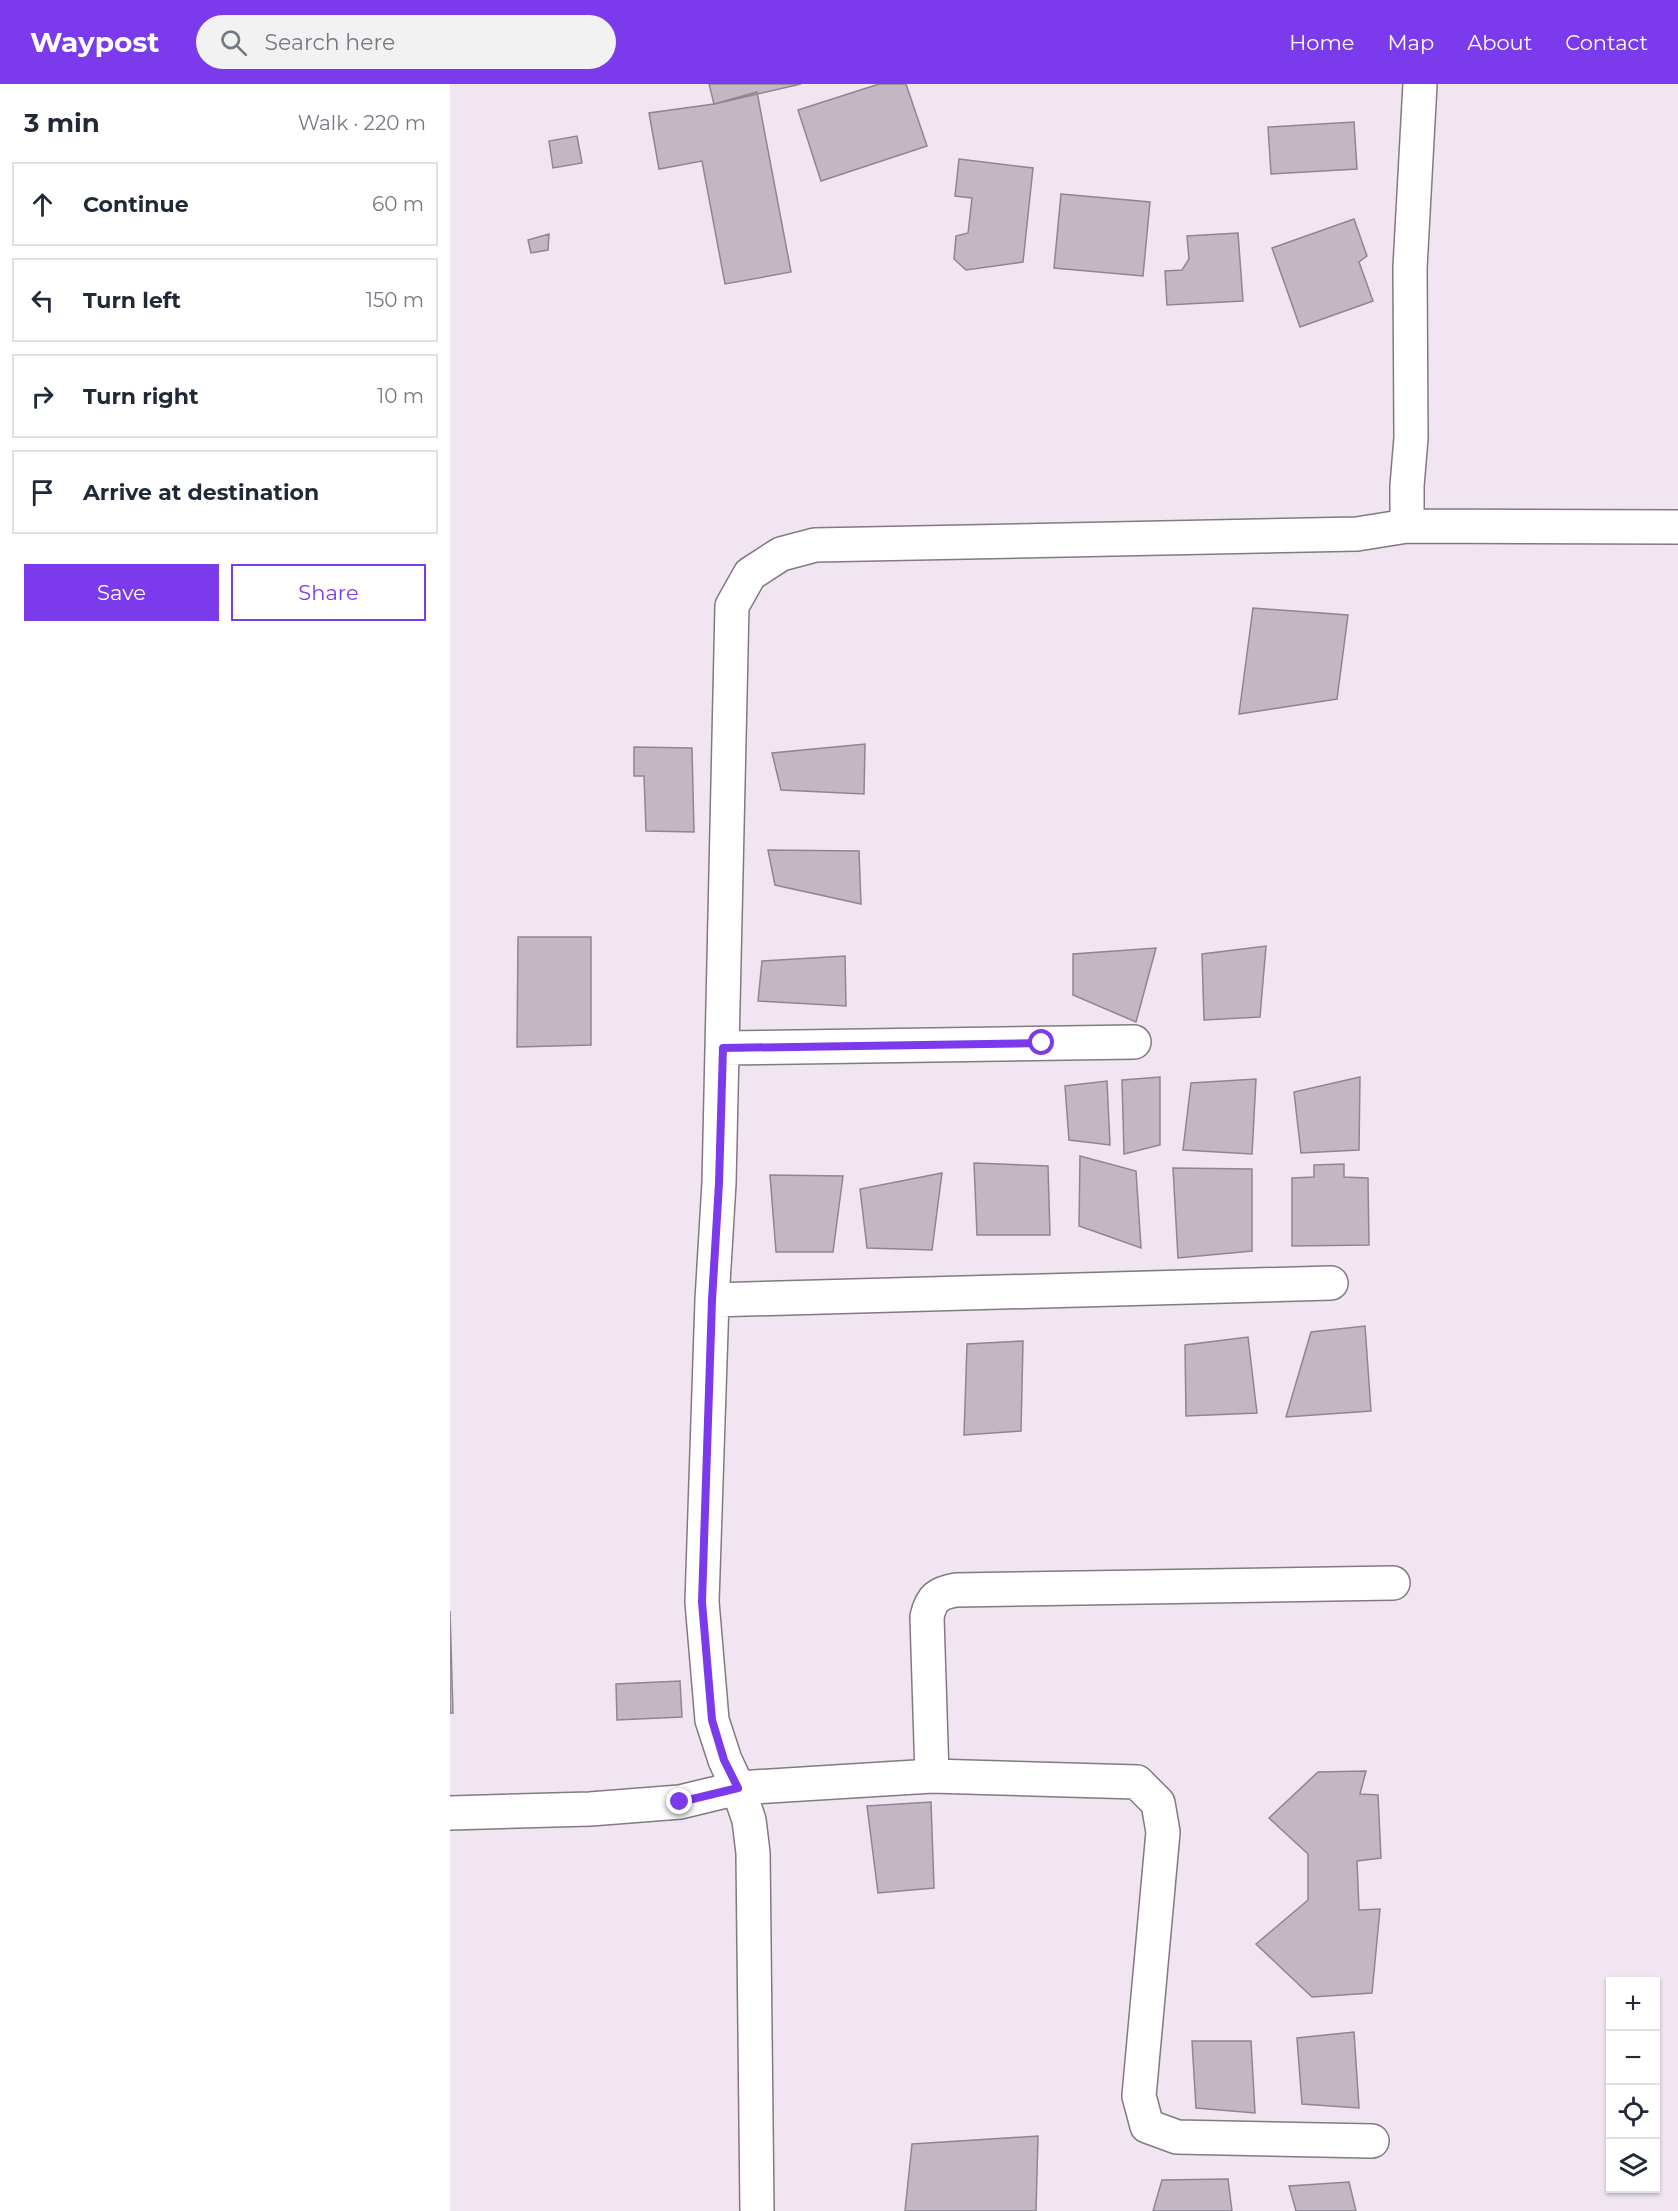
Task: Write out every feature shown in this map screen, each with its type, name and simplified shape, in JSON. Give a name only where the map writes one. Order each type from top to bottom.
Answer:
[{"type":"street","points":[[1407,526],[1407,486],[1411,438],[1410,268],[1420,84]]},
{"type":"street","points":[[757,2211],[753,1853],[749,1820],[738,1788],[724,1760],[712,1720],[702,1602],[712,1300],[719,1183],[732,606],[750,574],[782,554],[815,545],[1357,534],[1407,526],[1678,527]]},
{"type":"street","points":[[723,1048],[1134,1042]]},
{"type":"street","points":[[712,1300],[1331,1283]]},
{"type":"street","points":[[932,1776],[927,1617],[930,1604],[939,1593],[956,1590],[1393,1583]]},
{"type":"street","points":[[450,1813],[590,1809],[680,1802],[738,1788],[932,1776],[1137,1782],[1158,1803],[1163,1832],[1139,2096],[1147,2126],[1177,2137],[1372,2141]]},
{"type":"building","points":[[709,84],[801,84],[714,104]]},
{"type":"building","points":[[879,84],[906,84],[927,146],[821,181],[798,110]]},
{"type":"building","points":[[757,92],[791,272],[725,284],[702,161],[659,169],[649,113],[714,104]]},
{"type":"building","points":[[1354,122],[1357,169],[1271,174],[1268,127]]},
{"type":"building","points":[[577,136],[582,163],[553,168],[549,141]]},
{"type":"building","points":[[959,159],[1033,168],[1023,262],[966,270],[954,259],[956,236],[968,233],[972,198],[955,196]]},
{"type":"building","points":[[1061,194],[1150,202],[1143,276],[1054,268]]},
{"type":"building","points":[[1354,219],[1367,256],[1359,262],[1373,301],[1300,327],[1272,248]]},
{"type":"building","points":[[1238,233],[1243,301],[1167,305],[1165,271],[1182,270],[1189,259],[1187,236]]},
{"type":"building","points":[[549,234],[548,250],[531,253],[528,240]]},
{"type":"building","points":[[1253,608],[1348,615],[1337,699],[1239,714]]},
{"type":"building","points":[[865,744],[864,794],[781,790],[772,753]]},
{"type":"building","points":[[634,747],[692,748],[694,832],[646,831],[644,776],[634,776]]},
{"type":"building","points":[[768,850],[859,851],[861,904],[775,885]]},
{"type":"building","points":[[518,937],[591,937],[591,1045],[517,1047]]},
{"type":"building","points":[[1266,946],[1260,1017],[1204,1020],[1202,954]]},
{"type":"building","points":[[1156,948],[1136,1022],[1073,995],[1073,954]]},
{"type":"building","points":[[845,956],[846,1006],[758,1001],[762,961]]},
{"type":"building","points":[[1160,1077],[1160,1145],[1124,1154],[1122,1080]]},
{"type":"building","points":[[1360,1077],[1359,1150],[1301,1153],[1294,1092]]},
{"type":"building","points":[[1256,1079],[1252,1154],[1183,1150],[1191,1083]]},
{"type":"building","points":[[1107,1081],[1110,1145],[1069,1140],[1065,1086]]},
{"type":"building","points":[[1080,1156],[1136,1171],[1141,1248],[1079,1226]]},
{"type":"building","points":[[974,1163],[1048,1166],[1050,1235],[977,1235]]},
{"type":"building","points":[[1344,1164],[1344,1177],[1368,1178],[1369,1245],[1292,1246],[1292,1178],[1314,1177],[1314,1165]]},
{"type":"building","points":[[1173,1168],[1252,1169],[1252,1251],[1178,1258]]},
{"type":"building","points":[[942,1173],[932,1250],[867,1248],[860,1189]]},
{"type":"building","points":[[770,1175],[843,1176],[833,1252],[776,1252]]},
{"type":"building","points":[[1365,1326],[1371,1411],[1286,1417],[1311,1332]]},
{"type":"building","points":[[1248,1337],[1257,1413],[1186,1416],[1185,1345]]},
{"type":"building","points":[[1023,1341],[1021,1431],[964,1435],[967,1344]]},
{"type":"building","points":[[450,1611],[453,1713],[450,1713]]},
{"type":"building","points":[[680,1681],[682,1717],[617,1720],[616,1684]]},
{"type":"building","points":[[1366,1771],[1360,1794],[1378,1795],[1381,1858],[1357,1861],[1359,1910],[1380,1909],[1372,1993],[1312,1997],[1256,1944],[1308,1900],[1308,1854],[1269,1818],[1318,1772]]},
{"type":"building","points":[[931,1802],[934,1888],[878,1893],[867,1806]]},
{"type":"building","points":[[1354,2032],[1359,2108],[1302,2104],[1297,2038]]},
{"type":"building","points":[[1192,2041],[1251,2041],[1255,2113],[1196,2108]]},
{"type":"building","points":[[1038,2136],[1036,2211],[905,2211],[912,2144]]},
{"type":"building","points":[[1228,2179],[1232,2211],[1153,2211],[1162,2180]]},
{"type":"building","points":[[1349,2182],[1356,2211],[1296,2211],[1289,2186]]},
{"type":"route","points":[[680,1802],[738,1788],[724,1760],[712,1720],[702,1602],[723,1048],[1042,1043]]}]
